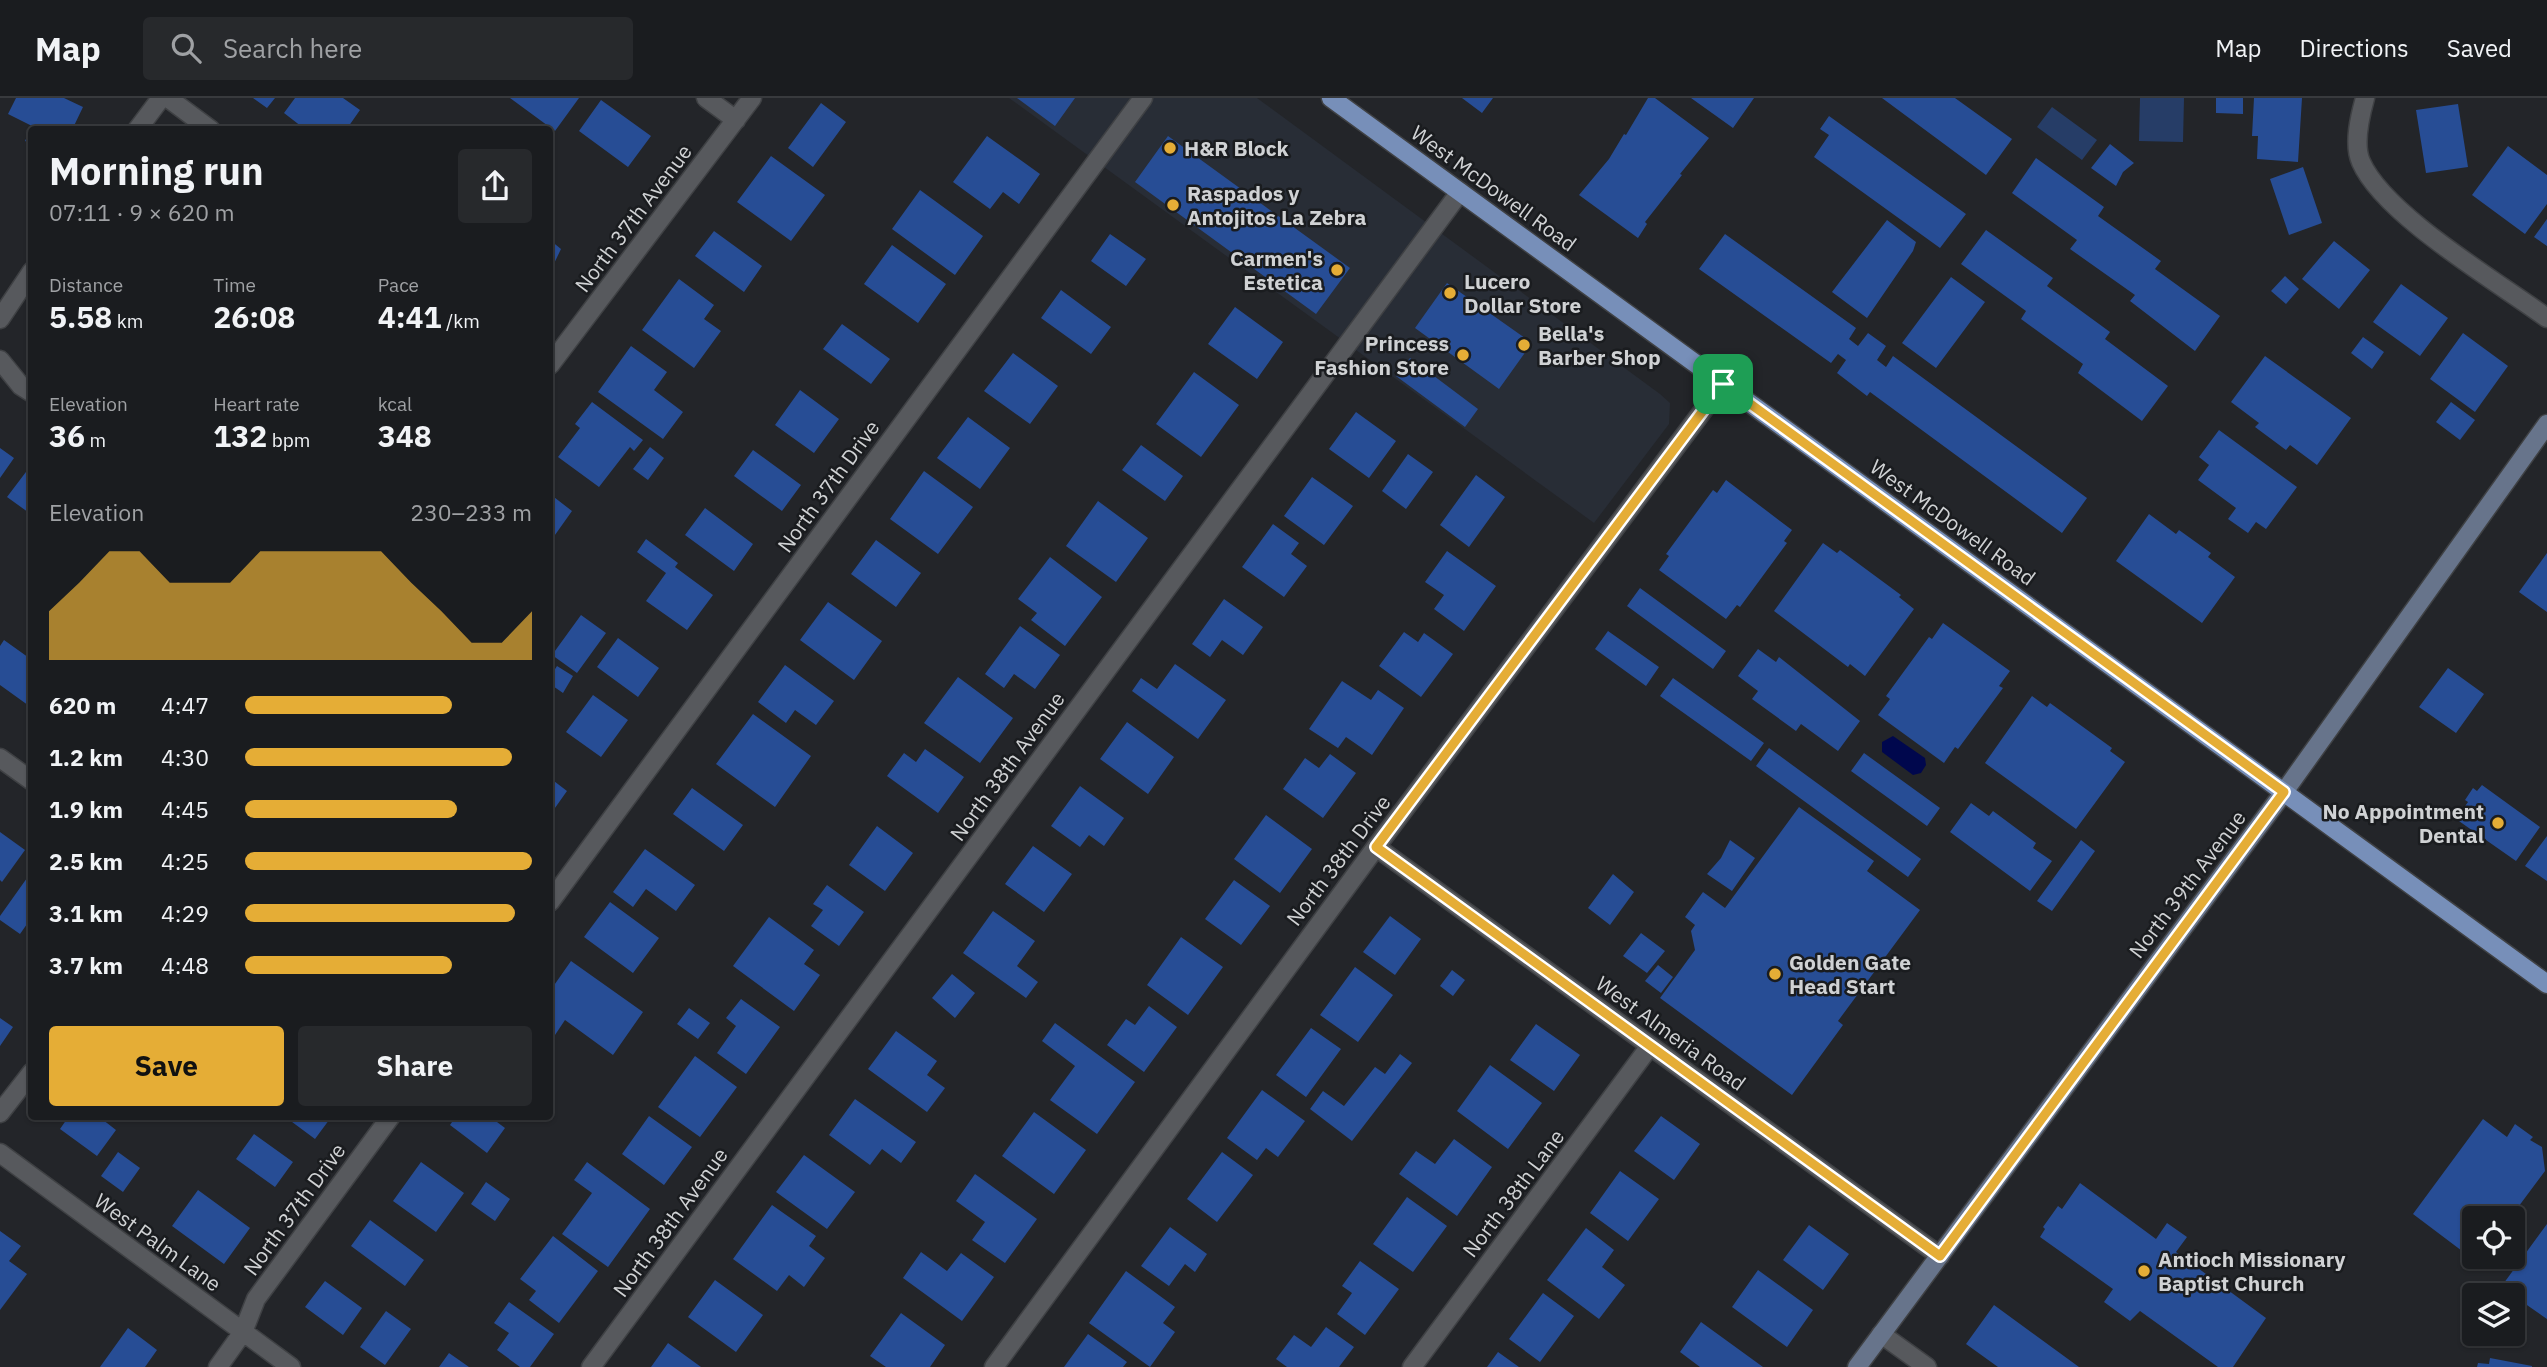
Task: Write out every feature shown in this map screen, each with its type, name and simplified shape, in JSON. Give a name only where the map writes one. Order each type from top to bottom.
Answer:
[{"type":"main road","name":"West McDowell Road","points":[[1331,98],[2547,984]]},
{"type":"street","points":[[140,126],[161,98]]},
{"type":"street","points":[[169,98],[206,126]]},
{"type":"street","points":[[706,98],[736,120]]},
{"type":"street","name":"North 37th Avenue","points":[[553,361],[752,98]]},
{"type":"street","name":"North 37th Drive","points":[[553,898],[1143,98]]},
{"type":"street","points":[[2365,98],[2358,120],[2360,160],[2381,191],[2411,221],[2547,318]]},
{"type":"street","name":"North 38th Avenue","points":[[591,1367],[1460,192]]},
{"type":"street","points":[[0,319],[28,277]]},
{"type":"street","points":[[0,360],[21,386],[28,390]]},
{"type":"street","name":"North 38th Drive","points":[[994,1367],[1376,847],[1723,384]]},
{"type":"street","name":"North 39th Avenue","points":[[1857,1367],[2284,792],[2547,424]]},
{"type":"street","points":[[0,758],[28,778]]},
{"type":"street","name":"West Almeria Road","points":[[1376,847],[1940,1256]]},
{"type":"street","name":"North 38th Lane","points":[[1412,1367],[1650,1046]]},
{"type":"street","points":[[0,1113],[28,1077]]},
{"type":"street","name":"North 37th Drive","points":[[218,1367],[243,1332],[256,1299],[388,1120]]},
{"type":"street","name":"West Palm Lane","points":[[0,1153],[291,1367]]},
{"type":"street","points":[[1881,1334],[1927,1367]]},
{"type":"shaded area","points":[[1009,98],[1257,98],[1660,394],[1670,403],[1669,424],[1594,523]]},
{"type":"shaded area","points":[[2140,98],[2184,98],[2183,142],[2139,141]]},
{"type":"shaded area","points":[[2052,107],[2097,140],[2082,160],[2037,127]]},
{"type":"shaded area","points":[[1893,736],[1925,758],[1926,765],[1921,773],[1913,775],[1882,752],[1882,742]]},
{"type":"building","points":[[16,98],[64,98],[83,107],[74,126],[32,126],[8,114]]},
{"type":"building","points":[[253,98],[275,98],[267,108]]},
{"type":"building","points":[[295,98],[343,98],[360,110],[349,126],[301,126],[284,113]]},
{"type":"building","points":[[510,98],[579,98],[555,131],[553,126],[548,126]]},
{"type":"building","points":[[1017,98],[1075,98],[1055,126]]},
{"type":"building","points":[[1462,98],[1493,98],[1482,113]]},
{"type":"building","points":[[1648,98],[1655,98],[1709,138],[1645,222],[1647,224],[1638,238],[1579,195],[1609,159]]},
{"type":"building","points":[[1691,98],[1754,98],[1733,128]]},
{"type":"building","points":[[1882,98],[1955,98],[2012,139],[1986,175]]},
{"type":"building","points":[[2216,98],[2243,98],[2243,114],[2216,113]]},
{"type":"building","points":[[2254,98],[2302,98],[2298,162],[2257,159],[2258,136],[2252,136]]},
{"type":"building","points":[[601,100],[651,136],[628,167],[579,131]]},
{"type":"building","points":[[821,103],[846,122],[813,167],[788,148]]},
{"type":"building","points":[[2458,104],[2468,167],[2426,173],[2416,110]]},
{"type":"building","points":[[1829,116],[1966,214],[1940,248],[1814,157],[1829,135],[1820,129]]},
{"type":"building","points":[[987,136],[1040,174],[1019,204],[1003,192],[990,209],[953,182]]},
{"type":"building","points":[[1168,136],[1350,268],[1316,314],[1135,182]]},
{"type":"building","points":[[2110,144],[2134,163],[2123,172],[2116,186],[2091,168]]},
{"type":"building","points":[[2508,146],[2547,175],[2547,204],[2525,234],[2472,195]]},
{"type":"building","points":[[771,156],[825,195],[791,241],[737,202]]},
{"type":"building","points":[[2036,158],[2104,207],[2098,216],[2161,261],[2155,269],[2220,316],[2195,351],[2130,301],[2135,295],[2070,249],[2077,240],[2012,193]]},
{"type":"building","points":[[2303,167],[2322,223],[2289,235],[2270,179]]},
{"type":"building","points":[[920,190],[983,236],[955,275],[892,229]]},
{"type":"building","points":[[2547,219],[2547,246],[2534,237]]},
{"type":"building","points":[[1887,220],[1916,242],[1913,251],[1867,318],[1832,292]]},
{"type":"building","points":[[1986,230],[2053,278],[2047,286],[2110,332],[2105,339],[2168,386],[2142,421],[2078,373],[2083,364],[2021,319],[2026,311],[1961,264]]},
{"type":"building","points":[[714,231],[762,266],[744,292],[695,256]]},
{"type":"building","points":[[1110,234],[1146,259],[1126,286],[1091,261]]},
{"type":"building","points":[[1725,234],[1856,328],[1849,339],[1858,346],[1868,333],[1886,346],[1877,360],[1886,367],[1893,356],[2087,498],[2062,533],[1870,392],[1867,396],[1837,373],[1846,360],[1838,354],[1831,363],[1699,269]]},
{"type":"building","points":[[2334,241],[2370,270],[2339,309],[2302,279]]},
{"type":"building","points":[[553,242],[561,249],[553,266]]},
{"type":"building","points":[[892,245],[946,284],[918,323],[864,284]]},
{"type":"building","points":[[2285,276],[2299,289],[2286,304],[2271,291]]},
{"type":"building","points":[[1951,277],[1985,302],[1936,368],[1902,343]]},
{"type":"building","points":[[679,279],[714,305],[704,319],[721,331],[694,368],[642,330]]},
{"type":"building","points":[[1447,283],[1532,343],[1499,389],[1415,328]]},
{"type":"building","points":[[2401,284],[2448,318],[2420,356],[2373,322]]},
{"type":"building","points":[[1061,290],[1111,327],[1091,354],[1041,318]]},
{"type":"building","points":[[1235,307],[1283,342],[1257,379],[1208,344]]},
{"type":"building","points":[[842,324],[890,359],[871,384],[823,349]]},
{"type":"building","points":[[2463,333],[2508,366],[2475,412],[2430,379]]},
{"type":"building","points":[[2363,337],[2384,352],[2372,369],[2351,353]]},
{"type":"building","points":[[631,346],[667,372],[654,390],[683,412],[663,439],[598,392]]},
{"type":"building","points":[[1013,353],[1058,386],[1030,424],[984,391]]},
{"type":"building","points":[[2265,356],[2351,418],[2317,465],[2290,445],[2286,450],[2255,427],[2259,423],[2231,402]]},
{"type":"building","points":[[1410,358],[1478,409],[1465,427],[1396,376]]},
{"type":"building","points":[[1194,372],[1239,405],[1201,457],[1156,424]]},
{"type":"building","points":[[800,390],[839,419],[814,453],[775,425]]},
{"type":"building","points":[[592,402],[643,440],[634,451],[630,447],[599,487],[558,457],[580,428],[575,424]]},
{"type":"building","points":[[2451,402],[2475,420],[2460,440],[2436,422]]},
{"type":"building","points":[[1356,412],[1396,441],[1369,478],[1329,449]]},
{"type":"building","points":[[968,417],[1010,448],[980,489],[937,458]]},
{"type":"building","points":[[2219,430],[2297,487],[2266,529],[2256,522],[2248,533],[2228,519],[2236,508],[2198,480],[2209,465],[2199,457]]},
{"type":"building","points":[[1141,445],[1183,476],[1165,501],[1122,470]]},
{"type":"building","points":[[650,447],[664,458],[648,480],[633,469]]},
{"type":"building","points":[[0,448],[14,458],[0,478]]},
{"type":"building","points":[[753,450],[801,485],[782,511],[734,476]]},
{"type":"building","points":[[1408,454],[1433,472],[1406,509],[1382,491]]},
{"type":"building","points":[[28,469],[28,512],[7,497]]},
{"type":"building","points":[[924,471],[973,507],[938,554],[890,519]]},
{"type":"building","points":[[1476,475],[1505,497],[1469,547],[1440,525]]},
{"type":"building","points":[[1312,477],[1353,506],[1324,545],[1284,516]]},
{"type":"building","points":[[1726,480],[1792,530],[1784,541],[1787,543],[1740,607],[1737,605],[1726,619],[1659,570],[1669,556],[1666,554],[1713,490],[1717,493]]},
{"type":"building","points":[[553,496],[572,511],[553,538]]},
{"type":"building","points":[[1098,501],[1148,538],[1116,582],[1066,546]]},
{"type":"building","points":[[705,508],[753,544],[734,571],[685,535]]},
{"type":"building","points":[[2149,514],[2176,534],[2179,530],[2211,553],[2208,557],[2235,577],[2202,623],[2116,561]]},
{"type":"building","points":[[1273,524],[1299,543],[1291,554],[1307,566],[1284,597],[1242,567]]},
{"type":"building","points":[[646,539],[678,563],[675,567],[713,595],[687,630],[646,601],[666,573],[637,552]]},
{"type":"building","points":[[876,540],[921,573],[896,607],[851,574]]},
{"type":"building","points":[[1823,543],[1837,553],[1840,550],[1901,595],[1899,597],[1914,609],[1865,676],[1850,664],[1848,667],[1774,611]]},
{"type":"building","points":[[1447,551],[1496,586],[1464,631],[1434,609],[1444,595],[1425,582]]},
{"type":"building","points":[[2547,553],[2547,612],[2519,592]]},
{"type":"building","points":[[1050,557],[1102,597],[1065,646],[1031,620],[1037,613],[1018,599]]},
{"type":"building","points":[[1640,588],[1726,651],[1713,669],[1627,606]]},
{"type":"building","points":[[1224,599],[1263,627],[1243,655],[1222,640],[1210,657],[1192,644]]},
{"type":"building","points":[[828,602],[882,641],[854,680],[800,640]]},
{"type":"building","points":[[581,615],[606,633],[577,673],[553,654]]},
{"type":"building","points":[[1943,623],[2010,671],[1999,686],[2003,688],[1958,749],[1955,747],[1944,763],[1878,715],[1890,699],[1886,696],[1929,637],[1932,639]]},
{"type":"building","points":[[1020,626],[1060,655],[1035,689],[1014,674],[1004,688],[985,674]]},
{"type":"building","points":[[1608,631],[1659,667],[1646,686],[1595,649]]},
{"type":"building","points":[[1404,632],[1418,642],[1424,633],[1453,654],[1421,697],[1379,666]]},
{"type":"building","points":[[618,638],[659,668],[638,697],[597,667]]},
{"type":"building","points":[[4,640],[28,657],[28,705],[0,685],[0,646]]},
{"type":"building","points":[[1758,649],[1776,662],[1779,657],[1860,721],[1838,751],[1801,724],[1796,731],[1752,699],[1758,691],[1738,676]]},
{"type":"building","points":[[1175,664],[1226,700],[1198,739],[1132,691],[1141,678],[1157,689]]},
{"type":"building","points":[[785,665],[834,701],[816,725],[795,710],[786,723],[758,702]]},
{"type":"building","points":[[557,666],[573,676],[563,693],[553,686],[553,672]]},
{"type":"building","points":[[2448,668],[2484,694],[2456,733],[2419,707]]},
{"type":"building","points":[[958,677],[1013,718],[980,763],[924,723]]},
{"type":"building","points":[[1673,678],[1764,743],[1751,761],[1660,696]]},
{"type":"building","points":[[1342,681],[1371,700],[1378,690],[1404,708],[1372,755],[1346,737],[1338,748],[1309,729]]},
{"type":"building","points":[[593,695],[628,720],[601,757],[566,732]]},
{"type":"building","points":[[2032,696],[2047,707],[2050,703],[2112,748],[2110,751],[2125,762],[2076,829],[1985,763]]},
{"type":"building","points":[[753,714],[811,756],[775,807],[716,764]]},
{"type":"building","points":[[1127,722],[1174,757],[1148,794],[1100,759]]},
{"type":"building","points":[[1769,748],[1921,859],[1908,877],[1756,766]]},
{"type":"building","points":[[925,749],[964,777],[938,813],[887,776],[904,753],[916,762]]},
{"type":"building","points":[[1864,753],[1940,808],[1927,826],[1851,771]]},
{"type":"building","points":[[1330,754],[1356,773],[1323,818],[1283,789],[1305,758],[1319,768]]},
{"type":"building","points":[[553,780],[567,791],[553,811]]},
{"type":"building","name":"No Appointment Dental","points":[[2482,785],[2540,827],[2516,861],[2456,819],[2468,802],[2465,800],[2473,788],[2477,791]]},
{"type":"building","points":[[1080,786],[1124,818],[1104,846],[1089,835],[1080,847],[1051,826]]},
{"type":"building","points":[[692,788],[743,825],[724,851],[673,814]]},
{"type":"building","points":[[1971,803],[1989,816],[1993,811],[2036,843],[2033,848],[2052,861],[2030,891],[1950,832]]},
{"type":"building","name":"Golden Gate Head Start","points":[[1799,807],[1874,861],[1867,871],[1920,910],[1838,1021],[1843,1025],[1792,1095],[1660,998],[1695,950],[1691,931],[1695,925],[1685,917],[1703,892],[1725,908]]},
{"type":"building","points":[[1266,815],[1312,849],[1280,893],[1234,859]]},
{"type":"building","points":[[877,826],[913,853],[885,891],[849,865]]},
{"type":"building","points":[[0,832],[25,850],[2,882],[0,880]]},
{"type":"building","points":[[2547,836],[2547,881],[2525,866]]},
{"type":"building","points":[[1730,840],[1755,858],[1732,891],[1707,874],[1721,858]]},
{"type":"building","points":[[2081,840],[2095,851],[2052,911],[2037,901]]},
{"type":"building","points":[[1033,846],[1072,874],[1044,912],[1005,884]]},
{"type":"building","points":[[645,849],[695,885],[676,911],[646,889],[633,907],[613,892]]},
{"type":"building","points":[[1613,874],[1634,892],[1610,925],[1588,908]]},
{"type":"building","points":[[28,877],[28,923],[20,934],[0,920],[0,916]]},
{"type":"building","points":[[1234,880],[1270,906],[1241,945],[1205,919]]},
{"type":"building","points":[[827,885],[864,912],[839,946],[811,926],[823,910],[813,904]]},
{"type":"building","points":[[610,902],[659,938],[633,973],[584,937]]},
{"type":"building","points":[[993,911],[1035,941],[1017,966],[1038,982],[1026,998],[963,953]]},
{"type":"building","points":[[1390,916],[1421,939],[1395,975],[1363,952]]},
{"type":"building","points":[[769,917],[814,950],[804,964],[820,975],[794,1011],[733,966]]},
{"type":"building","points":[[1641,933],[1665,951],[1647,973],[1623,956]]},
{"type":"building","points":[[1181,937],[1223,967],[1188,1015],[1147,985]]},
{"type":"building","points":[[571,961],[643,1012],[613,1055],[565,1020],[553,1038],[553,987]]},
{"type":"building","points":[[1658,965],[1673,977],[1661,993],[1645,981]]},
{"type":"building","points":[[1355,967],[1393,995],[1358,1042],[1320,1015]]},
{"type":"building","points":[[1452,970],[1465,980],[1453,996],[1440,986]]},
{"type":"building","points":[[952,974],[975,993],[955,1018],[932,998]]},
{"type":"building","points":[[741,999],[780,1027],[746,1074],[717,1053],[736,1026],[726,1018]]},
{"type":"building","points":[[1149,1006],[1177,1027],[1144,1072],[1107,1045],[1126,1019],[1135,1025]]},
{"type":"building","points":[[689,1008],[710,1023],[698,1039],[677,1024]]},
{"type":"building","points":[[0,1018],[13,1027],[0,1046]]},
{"type":"building","points":[[1055,1023],[1135,1082],[1097,1134],[1050,1100],[1075,1066],[1042,1041]]},
{"type":"building","points":[[1536,1024],[1580,1055],[1554,1091],[1510,1060]]},
{"type":"building","points":[[1311,1028],[1341,1049],[1306,1097],[1276,1075]]},
{"type":"building","points":[[896,1031],[937,1061],[927,1075],[945,1088],[927,1112],[868,1069]]},
{"type":"building","points":[[1400,1054],[1412,1063],[1352,1141],[1310,1109],[1323,1091],[1344,1106],[1375,1067],[1385,1074]]},
{"type":"building","points":[[695,1056],[737,1087],[700,1137],[658,1107]]},
{"type":"building","points":[[1490,1065],[1542,1103],[1508,1149],[1457,1111]]},
{"type":"building","points":[[1262,1090],[1305,1121],[1278,1157],[1266,1148],[1257,1160],[1227,1138]]},
{"type":"building","points":[[855,1099],[916,1142],[901,1163],[882,1149],[870,1165],[829,1135]]},
{"type":"building","points":[[1034,1112],[1086,1150],[1054,1194],[1002,1156]]},
{"type":"building","points":[[649,1116],[692,1147],[664,1185],[622,1154]]},
{"type":"building","points":[[1661,1116],[1700,1144],[1674,1180],[1634,1151]]},
{"type":"building","points":[[2483,1119],[2507,1137],[2515,1124],[2533,1137],[2530,1140],[2542,1147],[2545,1171],[2519,1206],[2462,1206],[2462,1251],[2413,1214]]},
{"type":"building","points":[[66,1120],[103,1120],[116,1130],[97,1156],[60,1129]]},
{"type":"building","points":[[289,1120],[329,1120],[315,1139]]},
{"type":"building","points":[[453,1120],[494,1120],[505,1128],[487,1153],[450,1125]]},
{"type":"building","points":[[254,1134],[293,1162],[275,1187],[236,1159]]},
{"type":"building","points":[[1454,1139],[1492,1167],[1457,1216],[1399,1174],[1416,1151],[1435,1164]]},
{"type":"building","points":[[118,1152],[140,1168],[123,1192],[101,1176]]},
{"type":"building","points":[[1222,1152],[1253,1175],[1217,1222],[1187,1199]]},
{"type":"building","points":[[804,1155],[855,1192],[827,1229],[776,1192]]},
{"type":"building","points":[[421,1162],[464,1193],[436,1232],[393,1201]]},
{"type":"building","points":[[587,1162],[650,1209],[608,1267],[562,1234],[592,1193],[574,1180]]},
{"type":"building","points":[[1620,1171],[1659,1199],[1628,1241],[1590,1213]]},
{"type":"building","points":[[975,1174],[1037,1219],[1005,1263],[972,1240],[985,1222],[956,1201]]},
{"type":"building","points":[[486,1182],[510,1199],[495,1221],[471,1204]]},
{"type":"building","name":"Antioch Missionary Baptist Church","points":[[2080,1183],[2156,1239],[2167,1223],[2187,1237],[2176,1252],[2266,1318],[2233,1367],[2218,1367],[2140,1311],[2130,1321],[2104,1302],[2113,1289],[2040,1237],[2045,1229],[2043,1227],[2058,1206],[2062,1209]]},
{"type":"building","points":[[198,1190],[250,1228],[224,1264],[172,1226]]},
{"type":"building","points":[[1407,1197],[1447,1226],[1413,1272],[1373,1244]]},
{"type":"building","points":[[772,1205],[816,1236],[809,1246],[825,1258],[804,1287],[789,1275],[777,1291],[733,1259]]},
{"type":"building","points":[[370,1220],[424,1260],[405,1286],[351,1246]]},
{"type":"building","points":[[2547,1224],[2547,1319],[2525,1304],[2525,1283],[2504,1283],[2514,1269],[2525,1269],[2525,1254]]},
{"type":"building","points":[[1809,1225],[1849,1254],[1823,1290],[1783,1260]]},
{"type":"building","points":[[1170,1227],[1207,1254],[1195,1272],[1185,1264],[1169,1286],[1141,1266]]},
{"type":"building","points":[[1586,1228],[1614,1250],[1602,1267],[1625,1285],[1599,1319],[1547,1280]]},
{"type":"building","points":[[0,1231],[21,1246],[9,1261],[27,1274],[0,1310]]},
{"type":"building","points":[[553,1236],[598,1271],[559,1323],[529,1300],[536,1291],[520,1279]]},
{"type":"building","points":[[921,1252],[947,1271],[961,1253],[994,1277],[962,1321],[903,1278]]},
{"type":"building","points":[[1360,1261],[1399,1289],[1365,1335],[1337,1314],[1352,1293],[1342,1286]]},
{"type":"building","points":[[1758,1270],[1813,1310],[1787,1347],[1732,1307]]},
{"type":"building","points":[[1126,1271],[1175,1307],[1163,1323],[1175,1332],[1150,1367],[1089,1323]]},
{"type":"building","points":[[715,1280],[763,1315],[736,1352],[688,1317]]},
{"type":"building","points":[[325,1281],[362,1308],[343,1335],[305,1307]]},
{"type":"building","points":[[1543,1293],[1574,1316],[1540,1362],[1509,1339]]},
{"type":"building","points":[[509,1302],[554,1334],[530,1367],[520,1367],[497,1350],[509,1333],[494,1323]]},
{"type":"building","points":[[1994,1305],[2079,1367],[1998,1367],[1966,1344]]},
{"type":"building","points":[[386,1311],[411,1329],[385,1365],[360,1347]]},
{"type":"building","points":[[901,1313],[945,1345],[930,1367],[886,1367],[870,1356]]},
{"type":"building","points":[[1701,1322],[1763,1367],[1700,1367],[1680,1352]]},
{"type":"building","points":[[1326,1327],[1354,1347],[1339,1367],[1287,1367],[1276,1359],[1294,1335],[1311,1347]]},
{"type":"building","points":[[128,1328],[157,1350],[145,1367],[100,1367]]},
{"type":"building","points":[[1088,1334],[1127,1362],[1123,1367],[1064,1367]]},
{"type":"building","points":[[668,1343],[701,1367],[651,1367]]},
{"type":"building","points":[[1498,1352],[1519,1367],[1487,1367]]},
{"type":"building","points":[[449,1353],[469,1367],[439,1367]]},
{"type":"building","points":[[2490,1358],[2532,1367],[2477,1367],[2478,1363],[2489,1364]]},
{"type":"place","name":"H&R Block","points":[[1170,148]]},
{"type":"place","name":"Raspados y Antojitos La Zebra","points":[[1173,205]]},
{"type":"place","name":"Carmen's Estetica","points":[[1337,270]]},
{"type":"place","name":"Lucero Dollar Store","points":[[1450,293]]},
{"type":"place","name":"Bella's Barber Shop","points":[[1524,345]]},
{"type":"place","name":"Princess Fashion Store","points":[[1463,355]]},
{"type":"place","name":"No Appointment Dental","points":[[2498,823]]},
{"type":"place","name":"Golden Gate Head Start","points":[[1775,974]]},
{"type":"place","name":"Antioch Missionary Baptist Church","points":[[2144,1271]]},
{"type":"route","points":[[1723,384],[2284,792],[1940,1256],[1376,847],[1604,547],[1723,384]]}]
